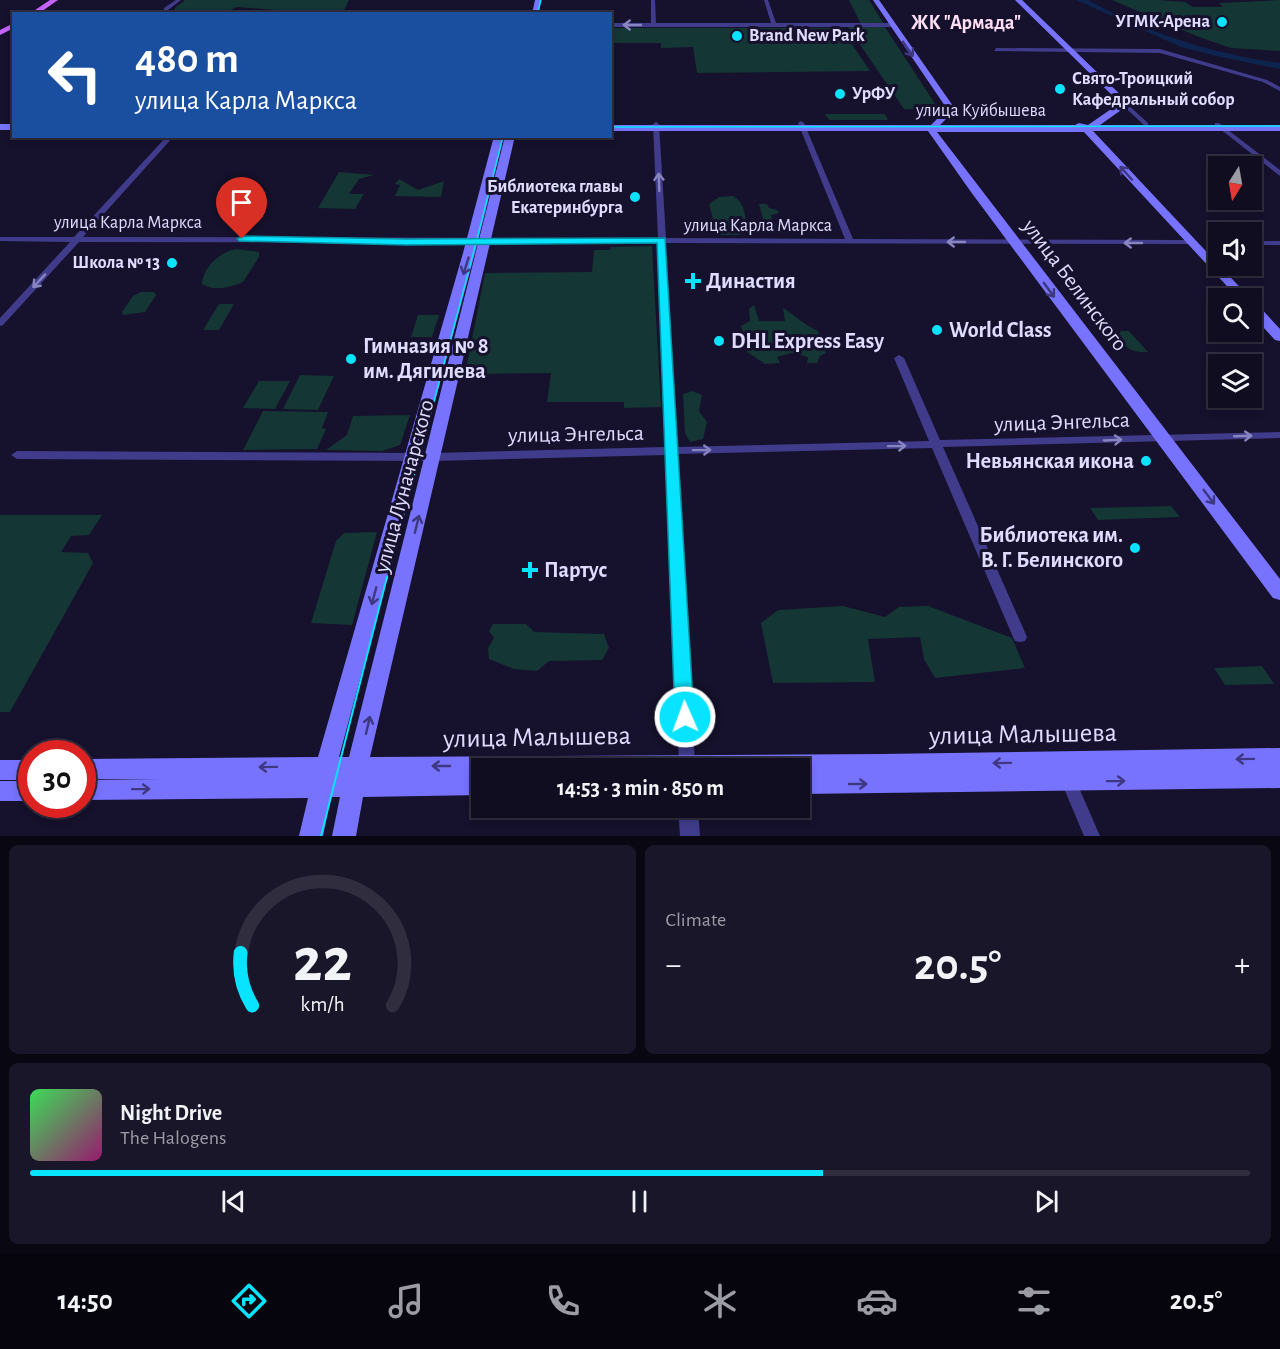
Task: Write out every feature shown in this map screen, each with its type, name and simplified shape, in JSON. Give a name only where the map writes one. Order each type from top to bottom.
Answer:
[{"type":"main road","points":[[876,0],[949,106],[949,112],[935,125]]},
{"type":"main road","points":[[1018,0],[1123,103],[1089,127]]},
{"type":"main road","points":[[35,12],[54,1]]},
{"type":"main road","points":[[1071,124],[1089,127],[1235,288]]},
{"type":"main road","name":"улица Куйбышева","points":[[612,126],[1071,124],[1089,127],[1146,124],[1219,126]]},
{"type":"main road","name":"улица Куйбышева","points":[[935,125],[1280,126]]},
{"type":"main road","name":"улица Белинского","points":[[935,125],[933,132],[1014,243],[1280,593]]},
{"type":"main road","name":"улица Луначарского","points":[[344,836],[355,777],[434,456],[499,138]]},
{"type":"main road","name":"улица Луначарского","points":[[311,836],[324,776],[411,456],[509,138]]},
{"type":"main road","points":[[1262,318],[1280,337]]},
{"type":"main road","name":"улица Малышева","points":[[810,783],[1065,772],[1280,759]]},
{"type":"main road","name":"улица Малышева","points":[[810,768],[1280,778]]},
{"type":"main road","name":"улица Малышева","points":[[96,769],[355,777],[471,783]]},
{"type":"main road","points":[[0,770],[18,770]]},
{"type":"main road","name":"улица Малышева","points":[[355,777],[471,773]]},
{"type":"main road","name":"улица Малышева","points":[[96,789],[324,776]]},
{"type":"main road","points":[[0,791],[18,791]]},
{"type":"street","points":[[166,12],[166,9],[179,0]]},
{"type":"street","points":[[653,0],[654,25]]},
{"type":"street","points":[[766,0],[774,25]]},
{"type":"street","points":[[612,25],[893,25]]},
{"type":"street","points":[[996,51],[1163,52],[1265,81],[1280,89]]},
{"type":"street","points":[[1123,103],[1146,124]]},
{"type":"street","points":[[802,125],[850,242]]},
{"type":"street","points":[[656,126],[687,758]]},
{"type":"street","points":[[1219,126],[1280,174]]},
{"type":"street","points":[[0,323],[169,138]]},
{"type":"street","name":"улица Карла Маркса","points":[[0,239],[1192,242]]},
{"type":"street","points":[[1262,243],[1280,243]]},
{"type":"street","points":[[899,358],[1020,637]]},
{"type":"street","name":"улица Энгельса","points":[[17,455],[249,458],[434,456],[1280,435]]},
{"type":"street","points":[[1065,772],[1092,836]]},
{"type":"street","points":[[689,818],[690,836]]},
{"type":"green space","points":[[185,0],[349,0],[343,12],[300,12],[237,7],[226,12],[173,12]]},
{"type":"green space","points":[[849,0],[869,0],[884,24],[861,24]]},
{"type":"green space","name":"УГМК-Арена","points":[[1112,0],[1157,0],[1185,2],[1193,7],[1223,7],[1219,3],[1280,0],[1280,51],[1231,48]]},
{"type":"green space","points":[[848,27],[885,27],[939,110],[904,109]]},
{"type":"green space","points":[[612,28],[841,28],[870,71],[697,73],[693,47],[661,48],[661,43],[612,43]]},
{"type":"green space","points":[[825,114],[885,114],[888,120],[829,120]]},
{"type":"green space","points":[[339,172],[374,175],[359,179],[349,194],[364,194],[355,209],[318,208]]},
{"type":"green space","points":[[399,179],[418,190],[444,181],[441,197],[395,196],[400,185],[395,184]]},
{"type":"green space","points":[[733,196],[743,206],[747,231],[739,235],[717,235],[709,204],[719,197]]},
{"type":"green space","points":[[759,204],[767,204],[769,208],[777,210],[779,213],[771,215],[773,221],[787,232],[767,233]]},
{"type":"green space","points":[[652,246],[661,407],[624,408],[624,402],[547,402],[551,373],[465,374],[485,273],[592,272],[594,250],[610,250],[611,247]]},
{"type":"green space","points":[[236,249],[259,252],[259,257],[243,282],[217,288],[202,284],[205,272],[213,261],[224,253]]},
{"type":"green space","points":[[141,292],[154,292],[156,295],[145,312],[123,315],[122,312],[133,296]]},
{"type":"green space","points":[[219,304],[234,304],[219,330],[203,330]]},
{"type":"green space","points":[[754,305],[759,321],[785,321],[783,308],[818,331],[826,353],[820,356],[817,363],[807,363],[808,357],[792,353],[777,357],[780,363],[765,364],[747,352],[741,326],[750,321],[749,309]]},
{"type":"green space","points":[[418,315],[439,315],[432,337],[411,337]]},
{"type":"green space","points":[[1121,331],[1129,331],[1148,352],[1138,352],[1126,347],[1118,336]]},
{"type":"green space","points":[[300,375],[334,376],[318,410],[283,409]]},
{"type":"green space","points":[[259,381],[290,381],[275,409],[243,408]]},
{"type":"green space","points":[[692,391],[702,395],[699,411],[707,422],[703,439],[690,442],[685,433],[683,394]]},
{"type":"green space","points":[[263,411],[328,412],[322,428],[326,429],[317,449],[243,450]]},
{"type":"green space","points":[[410,415],[400,445],[382,451],[326,450],[347,435],[353,416]]},
{"type":"green space","points":[[1171,506],[1180,517],[1098,520],[1090,508]]},
{"type":"green space","points":[[0,515],[102,515],[89,535],[71,536],[61,552],[88,553],[93,563],[10,712],[0,712]]},
{"type":"green space","points":[[377,532],[352,625],[311,623],[336,541],[344,533]]},
{"type":"green space","points":[[843,606],[885,617],[899,607],[928,606],[1012,638],[1025,668],[935,678],[924,659],[920,637],[868,639],[875,682],[773,683],[761,623],[778,610]]},
{"type":"green space","points":[[493,624],[526,624],[534,632],[604,634],[609,648],[602,660],[549,661],[537,671],[514,669],[489,659],[488,648],[494,638],[489,631]]},
{"type":"green space","points":[[1262,666],[1274,684],[1225,685],[1214,668]]},
{"type":"water","points":[[1076,0],[1088,0],[1157,32],[1205,48],[1280,63],[1280,69],[1181,47]]},
{"type":"tram line","points":[[538,12],[541,0]]},
{"type":"tram line","points":[[612,127],[1280,126]]},
{"type":"tram line","points":[[387,579],[502,138]]},
{"type":"tram line","points":[[321,836],[387,577]]},
{"type":"place","name":"УГМК-Арена","points":[[1222,22]]},
{"type":"place","name":"Brand New Park","points":[[737,36]]},
{"type":"place","name":"Свято-Троицкий Кафедральный собор","points":[[1060,89]]},
{"type":"place","name":"УрФУ","points":[[840,94]]},
{"type":"place","name":"Библиотека главы Екатеринбурга","points":[[635,197]]},
{"type":"place","name":"Школа № 13","points":[[172,263]]},
{"type":"place","name":"Династия","points":[[693,281]]},
{"type":"place","name":"World Class","points":[[937,330]]},
{"type":"place","name":"DHL Express Easy","points":[[719,341]]},
{"type":"place","name":"Гимназия № 8 им. Дягилева","points":[[351,359]]},
{"type":"place","name":"Невьянская икона","points":[[1146,461]]},
{"type":"place","name":"Библиотека им. В. Г. Белинского","points":[[1135,548]]},
{"type":"place","name":"Партус","points":[[530,570]]},
{"type":"district","name":"ЖК \"Армада\"","points":[[966,23]]},
{"type":"route","points":[[242,239],[406,242],[662,240],[685,717]]}]
